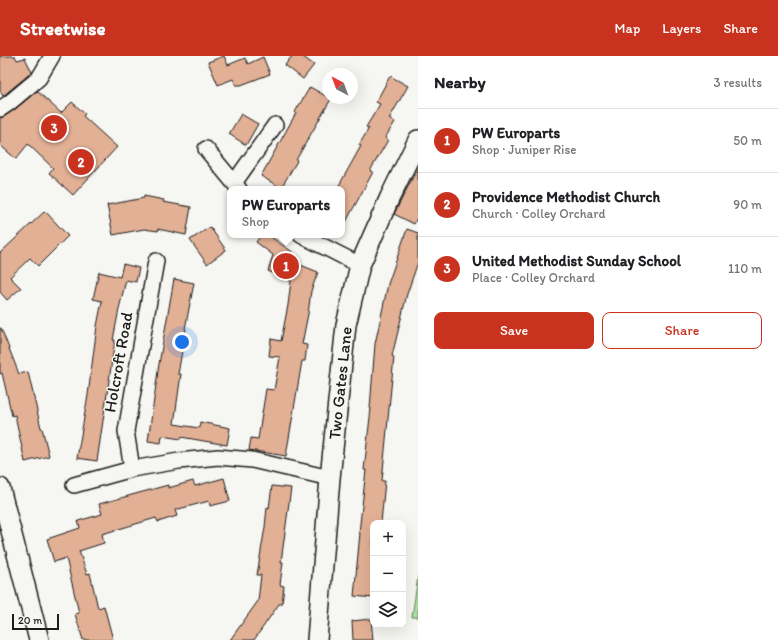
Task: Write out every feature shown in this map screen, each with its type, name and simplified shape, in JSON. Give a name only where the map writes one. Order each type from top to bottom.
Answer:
[{"type":"street","points":[[0,109],[10,103],[39,78],[52,56]]},
{"type":"street","points":[[206,149],[237,186],[275,125]]},
{"type":"street","name":"Two Gates Lane","points":[[318,640],[330,478],[346,325],[360,265],[390,197],[418,140]]},
{"type":"street","points":[[307,238],[360,265]]},
{"type":"street","name":"Holcroft Road","points":[[132,470],[126,431],[156,262]]},
{"type":"street","points":[[74,485],[132,470],[179,461],[218,457],[252,460],[330,478]]},
{"type":"street","points":[[0,488],[39,640]]},
{"type":"green space","points":[[418,576],[418,617],[412,617]]},
{"type":"building","points":[[0,56],[15,56],[17,60],[25,58],[32,72],[3,96],[0,91]]},
{"type":"building","points":[[224,56],[228,65],[245,58],[248,64],[263,57],[270,74],[241,85],[236,85],[233,79],[218,85],[208,62]]},
{"type":"building","points":[[292,56],[302,56],[314,65],[303,79],[285,65]]},
{"type":"building","points":[[390,76],[408,86],[389,119],[395,122],[385,138],[388,140],[370,171],[373,172],[345,223],[345,186],[339,186],[361,146],[359,145],[369,128],[366,127],[380,104],[376,102]]},
{"type":"building","points":[[310,87],[322,94],[322,104],[328,104],[282,186],[278,186],[261,176],[296,113],[295,112]]},
{"type":"building","points":[[37,91],[61,113],[72,102],[85,114],[83,116],[117,147],[73,195],[49,173],[53,168],[28,144],[16,159],[0,145],[0,118],[14,110]]},
{"type":"building","points":[[241,114],[258,124],[246,145],[229,134]]},
{"type":"building","points":[[418,167],[418,216],[414,224],[394,214]]},
{"type":"building","points":[[144,196],[164,200],[163,202],[191,207],[186,235],[158,229],[158,231],[144,229],[113,235],[107,205],[144,198]]},
{"type":"building","points":[[45,211],[68,236],[38,266],[30,258],[10,277],[21,288],[7,300],[0,292],[0,253]]},
{"type":"building","points":[[210,227],[226,250],[207,264],[190,240]]},
{"type":"building","points":[[407,229],[418,233],[418,262],[407,294],[392,356],[394,357],[382,481],[385,481],[381,520],[370,520],[370,598],[354,596],[366,470],[364,470],[371,408],[375,344],[388,284]]},
{"type":"building","points":[[259,238],[272,238],[294,253],[288,260],[318,272],[311,291],[302,344],[307,345],[305,361],[302,361],[286,456],[249,450],[251,438],[258,439],[266,389],[274,390],[280,357],[269,356],[271,339],[281,341],[291,281],[268,271],[273,255],[256,242]]},
{"type":"building","points":[[123,264],[139,268],[136,282],[126,280],[119,309],[113,340],[115,340],[97,461],[77,458],[102,301],[93,299],[99,272],[120,277]]},
{"type":"building","points":[[174,279],[194,283],[178,374],[181,374],[174,424],[199,428],[200,422],[230,428],[227,445],[181,437],[181,439],[162,436],[161,443],[148,441],[159,364]]},
{"type":"building","points":[[0,328],[19,374],[28,372],[49,456],[25,462],[15,415],[12,416],[2,373],[0,374]]},
{"type":"building","points":[[224,478],[230,501],[210,506],[209,501],[175,510],[177,516],[158,522],[156,518],[102,534],[104,543],[79,551],[87,574],[90,573],[98,608],[104,606],[113,640],[83,640],[75,614],[79,613],[66,558],[54,562],[47,539],[80,528],[78,521],[102,514],[99,504],[168,485],[168,488],[193,481],[195,486]]},
{"type":"building","points":[[272,486],[291,488],[281,562],[283,562],[280,585],[284,586],[282,604],[279,604],[254,640],[230,640],[258,601],[261,575],[257,575],[267,507],[269,508]]},
{"type":"building","points":[[370,619],[370,628],[372,628],[373,640],[353,640],[352,621]]},
{"type":"place","name":"United Methodist Sunday School","points":[[54,128]]},
{"type":"place","name":"Providence Methodist Church","points":[[81,162]]},
{"type":"place","name":"PW Europarts","points":[[286,266]]}]
